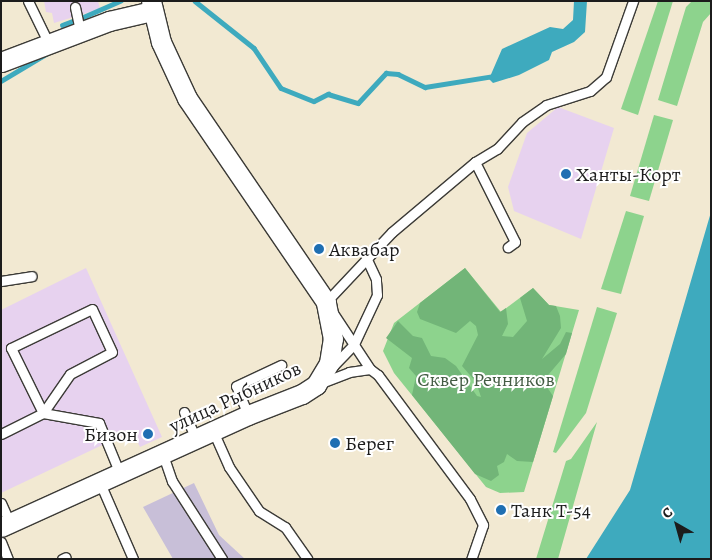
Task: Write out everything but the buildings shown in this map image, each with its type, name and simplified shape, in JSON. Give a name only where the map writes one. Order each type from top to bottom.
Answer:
[{"type":"street","points":[[1,62],[49,45],[80,31],[152,6]]},
{"type":"street","name":"улица Рыбников","points":[[6,525],[100,484],[248,415],[302,394],[316,384],[328,363],[333,339],[326,302],[188,98],[161,42],[152,6]]},
{"type":"lane","points":[[28,1],[49,45]]},
{"type":"lane","points":[[471,559],[483,525],[470,499],[378,375],[370,369],[326,302],[392,232],[475,162],[497,149],[522,122],[546,105],[590,91],[606,77],[633,1]]},
{"type":"lane","points":[[75,7],[80,31]]},
{"type":"lane","points":[[475,162],[514,242],[508,247]]},
{"type":"lane","points":[[316,384],[354,344],[377,295],[376,279],[367,260]]},
{"type":"lane","points":[[1,281],[32,276]]},
{"type":"lane","points":[[1,434],[43,413],[70,374],[112,352],[92,308],[11,348],[43,413]]},
{"type":"lane","points":[[248,415],[236,386],[281,365]]},
{"type":"lane","points":[[316,384],[349,372],[370,369]]},
{"type":"lane","points":[[184,412],[196,440]]},
{"type":"lane","points":[[43,413],[99,423],[120,474]]},
{"type":"lane","points":[[214,431],[229,467],[259,511],[285,527],[307,559]]},
{"type":"lane","points":[[163,455],[172,481],[222,559]]},
{"type":"lane","points":[[100,484],[133,559]]},
{"type":"lane","points":[[1,503],[6,525]]},
{"type":"lane","points":[[1,542],[8,559]]},
{"type":"shaded area","points":[[44,1],[98,1],[100,9],[54,23],[52,13],[46,12]]},
{"type":"shaded area","points":[[558,107],[614,128],[581,239],[514,211],[508,187],[527,133]]},
{"type":"shaded area","points":[[86,268],[162,437],[140,447],[132,431],[1,493],[1,310]]},
{"type":"shaded area","points":[[194,483],[219,535],[245,559],[173,559],[143,507]]},
{"type":"green space","points":[[658,1],[673,1],[638,115],[621,109]]},
{"type":"green space","points":[[692,1],[711,1],[711,13],[703,22],[677,106],[658,100],[686,7]]},
{"type":"green space","points":[[654,115],[673,120],[649,201],[630,196]]},
{"type":"green space","points":[[626,211],[644,216],[621,294],[601,289]]},
{"type":"green space","name":"Сквер Речников","points":[[465,268],[501,312],[533,288],[549,305],[579,310],[524,492],[500,493],[486,487],[394,373],[383,351],[394,323]]},
{"type":"green space","name":"Сквер Речников","points":[[465,268],[500,312],[506,308],[508,324],[502,336],[513,337],[527,321],[520,298],[533,288],[549,305],[556,306],[560,316],[561,328],[542,359],[560,344],[566,332],[572,333],[566,354],[543,381],[553,396],[533,462],[517,461],[507,454],[504,462],[497,466],[499,475],[491,481],[475,474],[412,395],[416,376],[409,368],[412,358],[386,338],[398,321],[413,336],[422,338],[431,356],[445,358],[456,366],[477,396],[481,397],[476,382],[462,366],[478,335],[476,326],[470,321],[456,333],[420,319],[417,312],[420,303]]},
{"type":"green space","points":[[597,307],[617,313],[586,413],[556,453],[553,452]]},
{"type":"green space","points":[[597,422],[558,559],[536,559],[566,461],[571,459]]},
{"type":"water","points":[[574,1],[587,1],[585,32],[574,42],[552,52],[549,60],[519,75],[493,83],[489,79],[502,49],[550,27],[563,29],[573,20]]},
{"type":"water","points":[[711,212],[711,559],[586,559],[630,490]]},
{"type":"waterway","points":[[81,18],[120,1]]},
{"type":"waterway","points":[[195,1],[254,48],[281,88],[314,101],[328,94],[358,103],[386,73],[398,74],[425,87],[494,76]]},
{"type":"waterway","points":[[62,25],[73,21]]},
{"type":"waterway","points":[[1,81],[51,51]]},
{"type":"place","name":"Ханты-Корт","points":[[566,174]]},
{"type":"place","name":"Аквабар","points":[[319,249]]},
{"type":"place","name":"Бизон","points":[[148,434]]},
{"type":"place","name":"Берег","points":[[335,443]]},
{"type":"place","name":"Танк Т-54","points":[[501,510]]}]
